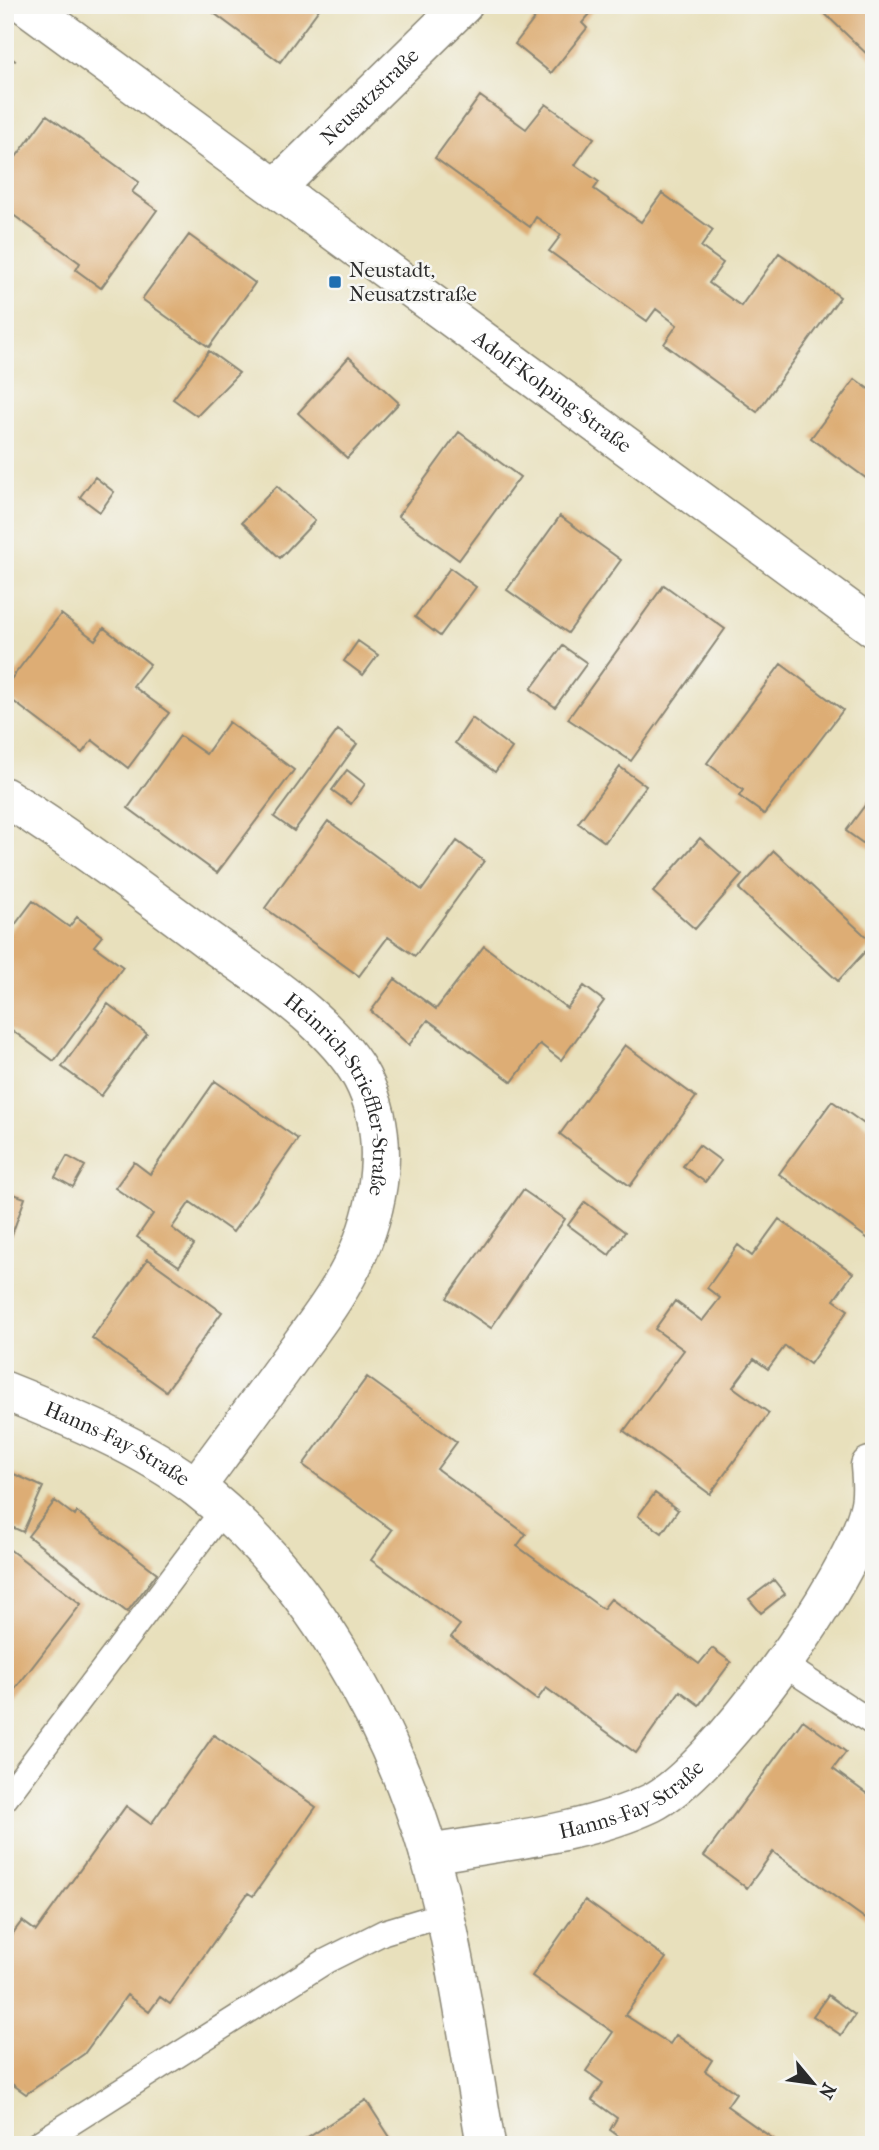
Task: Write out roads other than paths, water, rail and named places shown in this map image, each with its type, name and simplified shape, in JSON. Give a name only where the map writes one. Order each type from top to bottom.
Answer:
[{"type":"street","name":"Adolf-Kolping-Straße","points":[[26,5],[874,628]]},
{"type":"street","name":"Neusatzstraße","points":[[276,187],[463,5]]},
{"type":"street","name":"Heinrich-Strieffler-Straße","points":[[5,797],[104,863],[269,985],[337,1042],[362,1078],[378,1123],[381,1167],[370,1220],[352,1266],[209,1499]]},
{"type":"street","name":"Hanns-Fay-Straße","points":[[5,1391],[90,1428],[209,1499],[249,1534],[293,1586],[332,1642],[363,1693],[429,1854],[444,1914],[486,2145]]},
{"type":"street","name":"Hanns-Fay-Straße","points":[[429,1854],[612,1820],[654,1801],[693,1774],[783,1664],[833,1588],[852,1552],[869,1510],[872,1491],[870,1466]]},
{"type":"lane","points":[[5,1799],[209,1499]]},
{"type":"lane","points":[[783,1664],[874,1724]]},
{"type":"lane","points":[[36,2145],[326,1961],[384,1932],[444,1914]]},
{"type":"place","name":"Neustadt, Neusatzstraße","points":[[335,282]]}]
